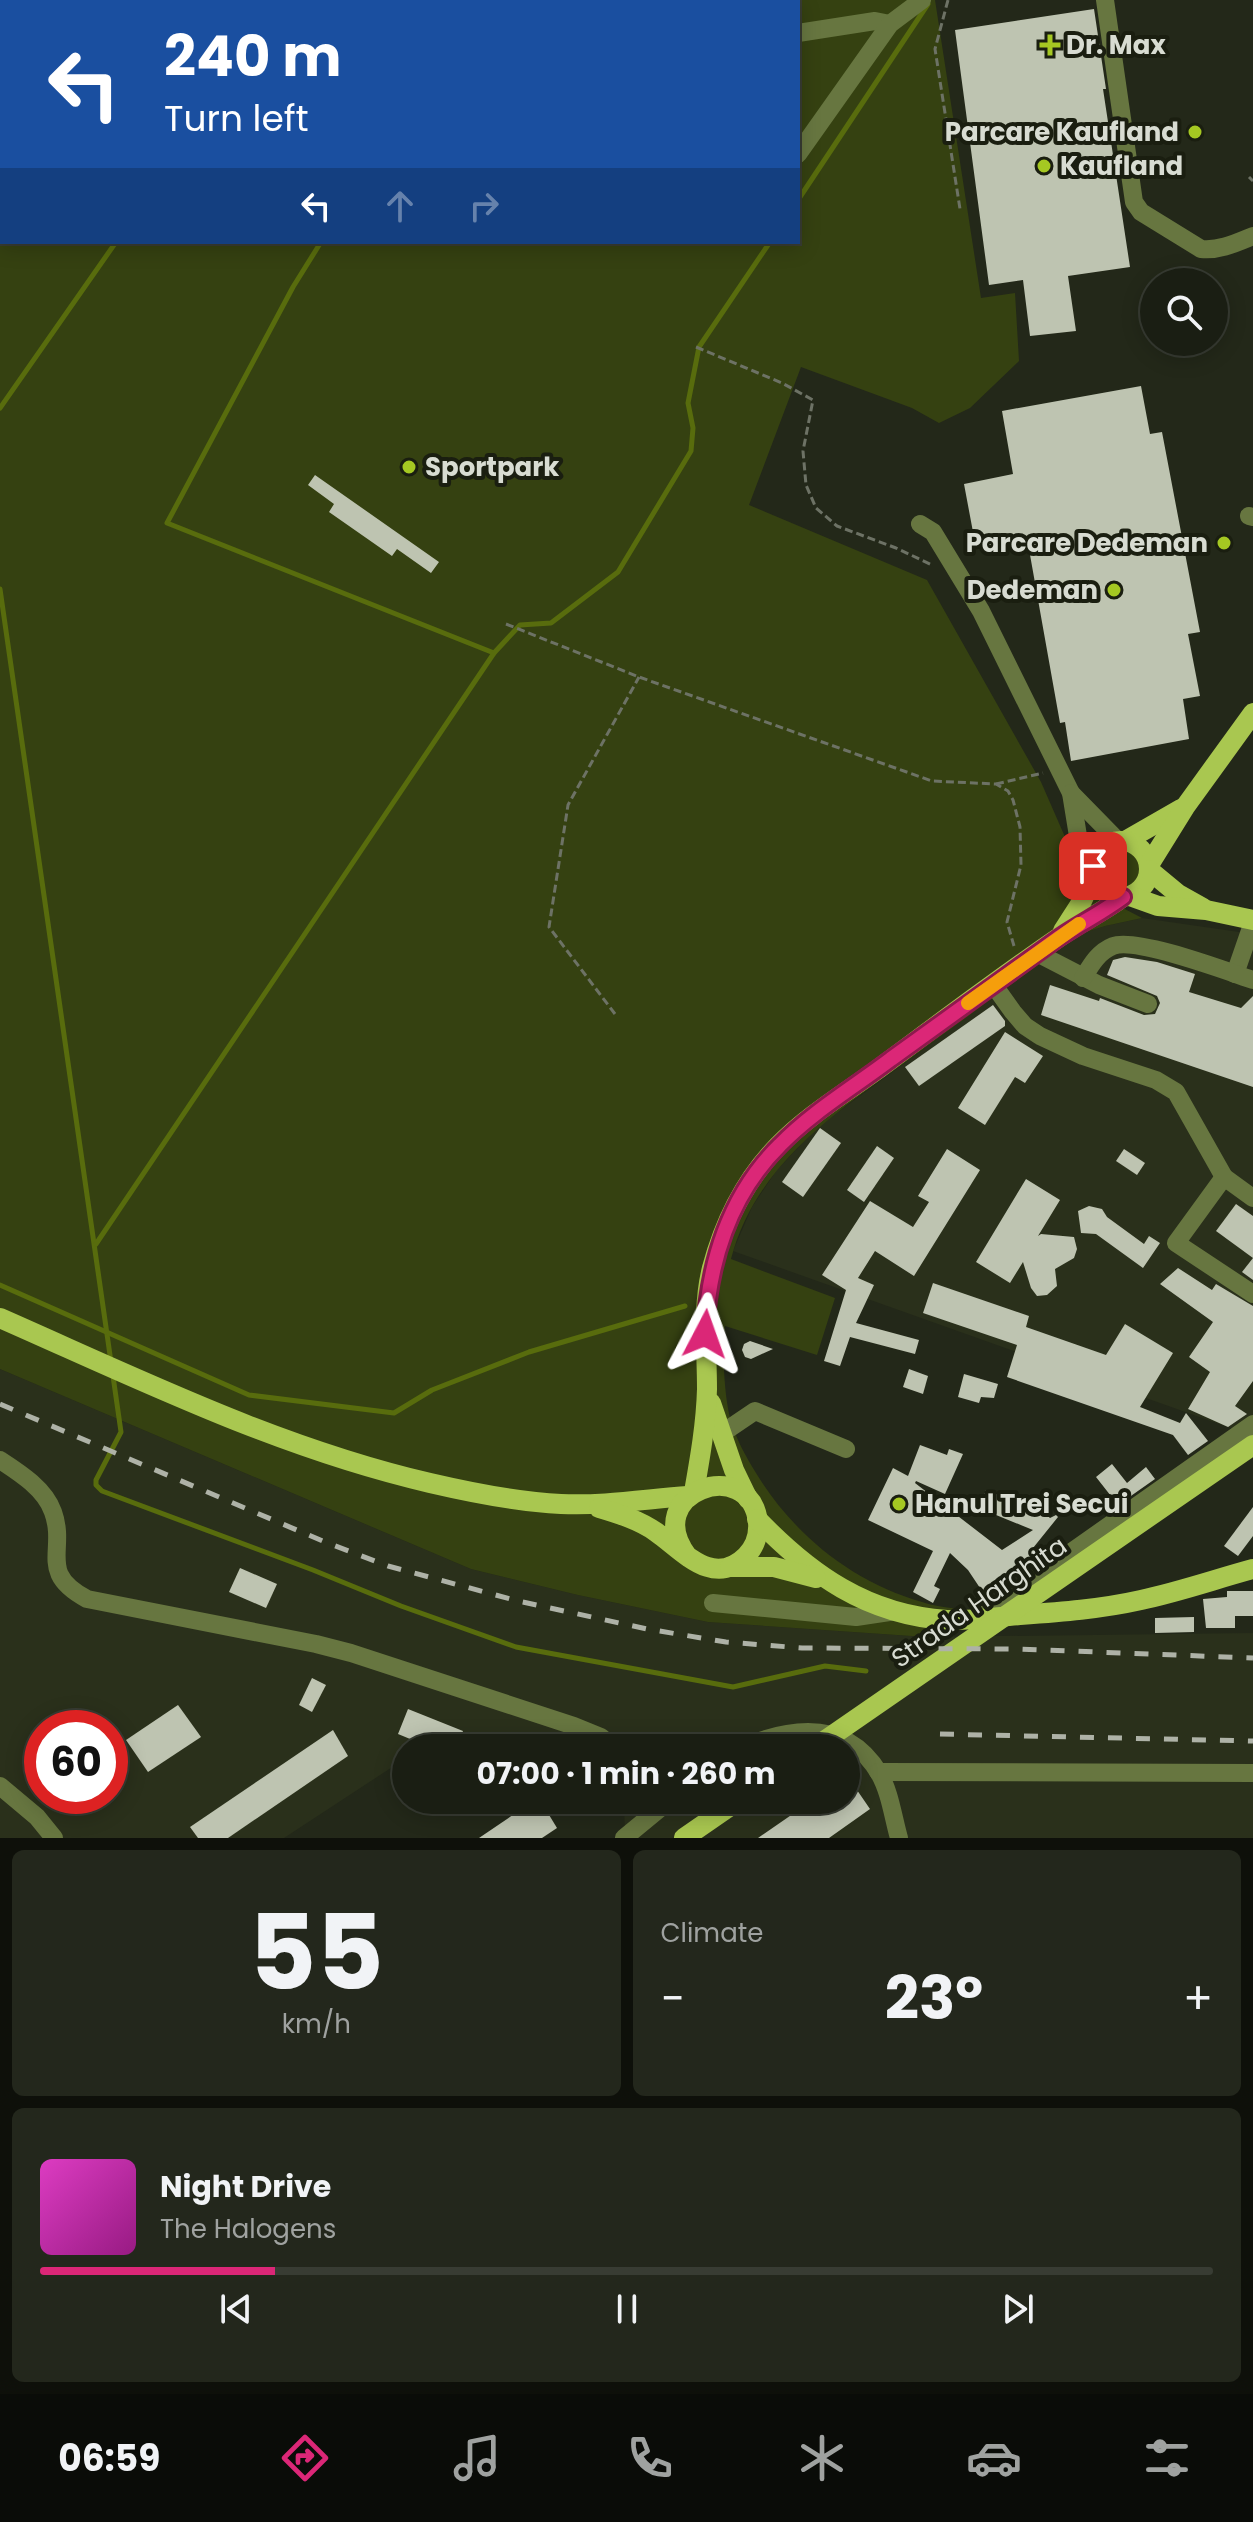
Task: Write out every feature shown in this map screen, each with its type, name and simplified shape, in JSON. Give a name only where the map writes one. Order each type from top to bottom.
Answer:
[{"type":"main road","points":[[688,1557],[675,1533],[675,1520],[680,1507],[691,1494],[703,1442],[707,1387],[706,1302],[712,1269],[732,1214],[760,1167],[796,1130],[993,984],[1083,921],[1144,886],[1149,868],[1185,807],[1253,713]]},
{"type":"main road","points":[[1060,937],[1081,903],[1102,849],[1185,807]]},
{"type":"main road","points":[[1123,840],[1140,848],[1149,868],[1178,894],[1206,910]]},
{"type":"main road","points":[[1094,871],[1104,892],[1158,906],[1206,910],[1253,921]]},
{"type":"main road","points":[[0,1318],[212,1412],[368,1467],[477,1493],[560,1504],[691,1494],[717,1485],[729,1487],[748,1499]]},
{"type":"main road","points":[[707,1387],[734,1470],[757,1519],[758,1529],[752,1549],[745,1557],[727,1567]]},
{"type":"main road","name":"Strada Harghita","points":[[834,1734],[1253,1445]]},
{"type":"main road","points":[[588,1504],[640,1522],[700,1565],[714,1568],[774,1567],[828,1582],[869,1602],[922,1617],[975,1620],[1109,1606],[1253,1569]]},
{"type":"main road","points":[[757,1519],[799,1560],[828,1582]]},
{"type":"main road","points":[[684,1838],[719,1814]]},
{"type":"street","points":[[800,151],[890,24],[922,0]]},
{"type":"street","points":[[1105,0],[1134,202],[1141,212],[1191,245],[1210,250],[1253,236]]},
{"type":"street","points":[[800,33],[875,21],[890,24]]},
{"type":"street","points":[[1192,265],[1210,250]]},
{"type":"street","points":[[920,524],[933,532],[981,611],[1071,793],[1078,836],[1094,871]]},
{"type":"street","points":[[1071,793],[1123,840]]},
{"type":"street","points":[[1083,978],[1101,953],[1122,944],[1175,954],[1244,977],[1253,921]]},
{"type":"street","points":[[1030,958],[1148,1004]]},
{"type":"street","points":[[993,984],[1025,1026],[1040,1036],[1083,1056],[1156,1080],[1176,1092],[1224,1177],[1253,1198]]},
{"type":"street","points":[[1224,1177],[1176,1243],[1253,1294]]},
{"type":"street","points":[[721,1434],[755,1411],[846,1449]]},
{"type":"street","points":[[975,1620],[1253,1424]]},
{"type":"street","points":[[0,1460],[44,1494],[54,1514],[55,1560],[61,1580],[87,1599],[351,1653],[594,1734]]},
{"type":"street","points":[[713,1603],[856,1617],[896,1611]]},
{"type":"street","points":[[785,1734],[811,1731],[830,1734]]},
{"type":"street","points":[[860,1752],[878,1772],[885,1787],[899,1838]]},
{"type":"street","points":[[878,1772],[1253,1773]]},
{"type":"street","points":[[0,1786],[37,1817],[54,1838]]},
{"type":"street","points":[[624,1838],[648,1814]]},
{"type":"path","points":[[948,0],[935,49],[960,209]]},
{"type":"path","points":[[696,347],[782,383],[813,400],[803,451],[806,485],[816,508],[837,526],[896,548],[960,579]]},
{"type":"path","points":[[506,624],[639,677],[932,781],[996,784],[1059,769]]},
{"type":"path","points":[[615,1014],[549,927],[568,805],[639,677]]},
{"type":"path","points":[[996,784],[1008,791],[1020,827],[1021,865],[1007,922],[1010,937],[1030,958]]},
{"type":"shaded area","points":[[1142,918],[1253,934],[1253,1417],[1236,1430],[733,1251],[752,1207],[776,1171],[815,1129],[1080,934]]},
{"type":"shaded area","points":[[0,1369],[471,1569],[578,1595],[708,1622],[926,1637],[1253,1633],[1253,1838],[625,1838],[624,1814],[860,1814],[860,1734],[589,1734],[585,1730],[554,1734],[392,1734],[392,1767],[284,1838],[0,1838]]},
{"type":"green space","points":[[800,0],[935,0],[981,298],[1015,293],[1019,361],[970,408],[939,423],[912,408],[801,367],[749,505],[927,580],[1041,782],[1079,869],[1098,895],[1142,918],[1080,934],[866,1090],[809,1137],[784,1163],[761,1191],[744,1223],[731,1259],[835,1298],[817,1355],[725,1326],[724,1360],[728,1408],[741,1447],[771,1496],[807,1536],[849,1569],[896,1593],[935,1606],[976,1611],[926,1637],[708,1622],[471,1569],[0,1369],[0,244],[800,244]]},
{"type":"green space","points":[[1120,849],[1134,855],[1140,869],[1134,883],[1120,889],[1106,883],[1100,869],[1106,855]]},
{"type":"building","name":"Kaufland","points":[[1094,9],[1130,267],[1068,276],[1076,331],[1030,336],[1023,280],[989,285],[955,30]]},
{"type":"building","name":"Dedeman","points":[[1141,386],[1150,434],[1162,432],[1200,632],[1188,634],[1200,696],[1183,699],[1189,739],[1071,761],[1065,722],[1060,723],[1027,538],[976,548],[964,484],[1013,474],[1002,411]]},
{"type":"building","points":[[315,475],[439,562],[431,573],[397,549],[392,556],[329,512],[334,504],[308,485]]},
{"type":"building","points":[[1125,957],[1157,962],[1195,974],[1189,992],[1241,1008],[1253,996],[1253,1087],[1041,1015],[1050,985],[1099,1001],[1100,998],[1144,1015],[1155,1014],[1160,1003],[1157,996],[1107,975],[1113,960]]},
{"type":"building","points":[[993,1005],[1005,1021],[1005,1026],[919,1086],[905,1067]]},
{"type":"building","points":[[1005,1032],[1043,1056],[1025,1083],[1015,1077],[985,1125],[958,1108]]},
{"type":"building","points":[[820,1128],[841,1143],[803,1197],[782,1182]]},
{"type":"building","points":[[877,1146],[894,1158],[864,1202],[847,1190]]},
{"type":"building","points":[[947,1149],[980,1170],[914,1276],[875,1251],[858,1278],[874,1285],[856,1323],[919,1340],[915,1354],[850,1337],[840,1366],[824,1361],[846,1290],[822,1275],[870,1201],[913,1227],[929,1202],[918,1196]]},
{"type":"building","points":[[1124,1149],[1145,1163],[1137,1175],[1116,1161]]},
{"type":"building","points":[[1026,1179],[1060,1200],[1038,1236],[1074,1237],[1077,1249],[1074,1258],[1055,1269],[1057,1286],[1047,1295],[1037,1296],[1031,1288],[1023,1262],[1010,1283],[976,1262]]},
{"type":"building","points":[[1236,1204],[1253,1216],[1253,1258],[1216,1231]]},
{"type":"building","points":[[1089,1206],[1102,1209],[1107,1217],[1144,1244],[1149,1236],[1160,1243],[1143,1268],[1096,1234],[1081,1233],[1078,1211]]},
{"type":"building","points":[[1253,1258],[1253,1280],[1242,1272]]},
{"type":"building","points":[[1178,1268],[1212,1290],[1216,1284],[1253,1306],[1253,1381],[1235,1406],[1247,1414],[1228,1427],[1188,1409],[1210,1372],[1189,1357],[1213,1322],[1160,1284]]},
{"type":"building","points":[[933,1283],[1029,1316],[1026,1327],[1106,1355],[1125,1324],[1173,1353],[1140,1407],[1180,1423],[1186,1413],[1208,1441],[1188,1455],[1173,1435],[1007,1377],[1017,1345],[923,1313]]},
{"type":"building","points":[[750,1341],[773,1349],[751,1359],[745,1357],[742,1350],[744,1344]]},
{"type":"building","points":[[909,1369],[928,1376],[923,1394],[903,1387]]},
{"type":"building","points":[[964,1374],[998,1384],[994,1398],[981,1397],[979,1403],[958,1397]]},
{"type":"building","points":[[920,1445],[947,1455],[949,1449],[963,1454],[945,1494],[915,1483],[1002,1550],[1033,1530],[979,1508],[986,1490],[1017,1502],[1019,1498],[1034,1504],[1050,1518],[1058,1517],[1033,1548],[1040,1559],[986,1597],[968,1570],[950,1553],[934,1586],[940,1589],[933,1603],[913,1592],[933,1551],[868,1520],[893,1468],[908,1476]]},
{"type":"building","points":[[1112,1464],[1127,1483],[1146,1467],[1155,1479],[1118,1505],[1096,1477]]},
{"type":"building","points":[[1253,1507],[1253,1536],[1238,1556],[1224,1546]]},
{"type":"building","points":[[240,1568],[277,1584],[266,1608],[229,1592]]},
{"type":"building","points":[[1227,1591],[1253,1591],[1253,1616],[1235,1616],[1235,1628],[1206,1628],[1203,1599],[1227,1597]]},
{"type":"building","points":[[1194,1617],[1194,1632],[1155,1633],[1155,1618]]},
{"type":"building","points":[[312,1678],[326,1685],[312,1712],[299,1705]]},
{"type":"building","points":[[178,1705],[201,1737],[148,1772],[128,1739]]},
{"type":"building","points":[[408,1709],[463,1731],[462,1734],[398,1734]]},
{"type":"building","points":[[333,1730],[348,1756],[228,1838],[198,1838],[190,1827]]},
{"type":"building","points":[[860,1794],[870,1809],[829,1838],[758,1838],[793,1814],[860,1814]]},
{"type":"building","points":[[514,1814],[548,1814],[557,1828],[542,1838],[479,1838]]},
{"type":"waterway","points":[[800,197],[928,4]]},
{"type":"waterway","points":[[0,408],[115,244]]},
{"type":"waterway","points":[[320,244],[293,287],[167,523],[494,653]]},
{"type":"waterway","points":[[96,1244],[494,653],[520,625],[551,623],[618,572],[691,451],[693,428],[688,403],[699,347],[769,244]]},
{"type":"waterway","points":[[0,589],[111,1362]]},
{"type":"waterway","points":[[0,1285],[249,1395],[394,1413],[432,1390],[529,1352],[685,1306]]},
{"type":"waterway","points":[[113,1376],[121,1432],[96,1480],[102,1491],[516,1647],[733,1687],[825,1666],[866,1671]]},
{"type":"railway","points":[[0,1404],[388,1566],[518,1601],[647,1629],[726,1642],[802,1648],[1018,1649],[1253,1658]]},
{"type":"railway","points":[[940,1734],[1253,1741]]},
{"type":"slow traffic","points":[[968,1003],[1079,924]]},
{"type":"place","name":"Dr. Max","points":[[1050,45]]},
{"type":"place","name":"Parcare Kaufland","points":[[1195,132]]},
{"type":"place","name":"Kaufland","points":[[1044,166]]},
{"type":"place","name":"Sportpark","points":[[409,467]]},
{"type":"place","name":"Parcare Dedeman","points":[[1224,543]]},
{"type":"place","name":"Dedeman","points":[[1114,590]]},
{"type":"place","name":"Hanul Trei Secui","points":[[899,1504]]},
{"type":"route","points":[[705,1334],[706,1302],[721,1239],[760,1167],[778,1146],[818,1113],[993,984],[1123,897],[1104,892],[1096,881],[1093,866]]}]
